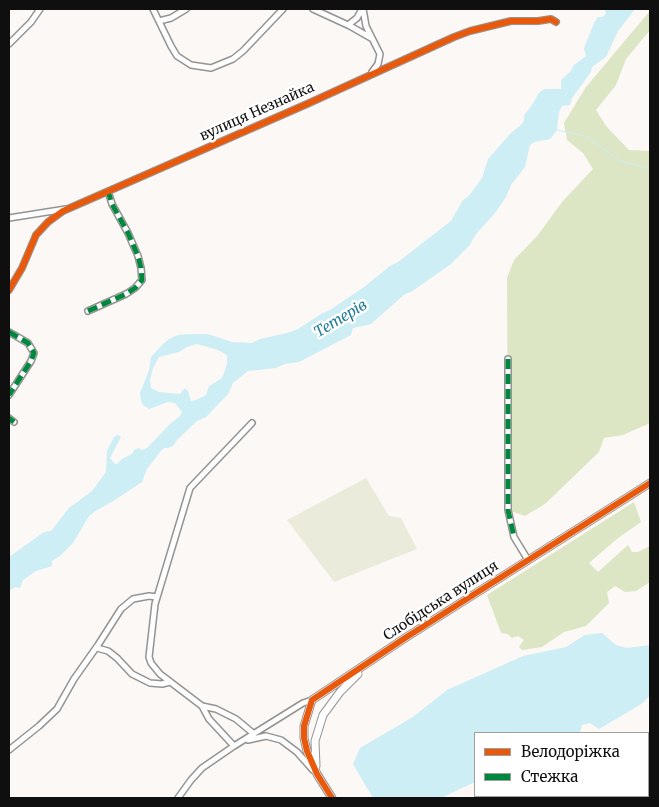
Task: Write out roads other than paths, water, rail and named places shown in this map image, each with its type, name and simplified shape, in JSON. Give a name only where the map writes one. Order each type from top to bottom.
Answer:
[{"type":"street","points":[[9,44],[31,22],[40,9]]},
{"type":"street","points":[[153,9],[177,56],[191,65],[211,68],[233,59],[243,51],[283,9]]},
{"type":"street","points":[[159,21],[172,18],[186,9]]},
{"type":"street","points":[[313,9],[371,38]]},
{"type":"street","points":[[348,25],[357,18],[362,9]]},
{"type":"street","points":[[362,9],[366,26],[378,49],[380,59],[376,69],[370,74]]},
{"type":"street","name":"вулиця Незнайка","points":[[9,290],[22,268],[36,235],[48,222],[71,208],[441,42],[470,31],[511,21],[550,19],[556,22]]},
{"type":"street","points":[[88,311],[126,294],[142,280],[138,256],[112,204],[108,191]]},
{"type":"street","points":[[9,218],[71,208]]},
{"type":"street","points":[[9,332],[28,343],[34,352],[31,361],[9,395]]},
{"type":"street","points":[[508,358],[508,510],[514,536],[528,560]]},
{"type":"street","points":[[9,418],[14,422]]},
{"type":"street","points":[[252,423],[190,488],[157,597],[149,657],[154,668],[202,706],[216,709],[236,718],[254,734]]},
{"type":"street","name":"Слобідська вулиця","points":[[312,700],[650,483]]},
{"type":"street","points":[[9,750],[57,709],[74,679],[97,648],[121,609],[133,599],[157,597]]},
{"type":"street","points":[[97,648],[108,651],[132,674],[150,683],[162,684],[170,682]]},
{"type":"street","points":[[317,774],[315,741],[324,715],[340,692],[379,656]]},
{"type":"street","points":[[178,798],[202,768],[303,703],[312,700]]},
{"type":"street","points":[[312,700],[304,726],[306,751],[317,774],[332,798]]},
{"type":"street","points":[[202,706],[209,720],[234,746]]},
{"type":"street","points":[[243,741],[266,736],[281,740],[297,752],[317,774]]},
{"type":"water","name":"Тетерів","points":[[605,9],[635,9],[618,31],[606,57],[592,67],[591,72],[572,98],[570,105],[562,106],[559,112],[557,130],[550,139],[534,142],[530,145],[525,167],[511,185],[506,197],[495,213],[476,234],[469,246],[451,264],[411,292],[405,294],[371,324],[353,328],[351,335],[299,362],[285,364],[276,368],[248,371],[233,383],[228,394],[206,417],[197,421],[173,446],[164,448],[160,452],[147,469],[142,482],[89,516],[73,543],[52,561],[52,566],[36,571],[23,580],[20,588],[15,587],[9,591],[9,557],[44,532],[51,531],[69,508],[92,491],[106,472],[107,451],[114,437],[118,435],[121,437],[110,458],[117,464],[132,454],[134,450],[138,448],[143,450],[148,447],[180,416],[182,412],[175,403],[168,402],[149,409],[143,405],[141,400],[140,393],[149,370],[151,357],[163,344],[178,335],[189,334],[208,334],[232,342],[252,343],[260,339],[287,333],[298,329],[330,310],[398,262],[451,221],[463,200],[469,196],[482,178],[488,159],[511,133],[522,124],[524,115],[538,94],[544,89],[561,89],[561,80],[570,72],[574,65],[586,56],[584,48],[594,23],[598,17],[606,14]],"holes":[[[197,344],[218,350],[227,355],[227,364],[221,379],[209,386],[206,395],[191,401],[185,388],[180,394],[159,392],[151,388],[150,380],[153,368],[159,357],[179,352]]]},
{"type":"water","points":[[602,633],[616,645],[627,648],[650,645],[650,695],[643,703],[599,729],[590,723],[582,725],[580,732],[474,732],[474,782],[441,798],[373,798],[353,764],[360,748],[413,717],[447,690],[523,656],[566,647],[585,635]]},
{"type":"waterway","points":[[556,130],[586,136],[620,161],[650,169]]}]
